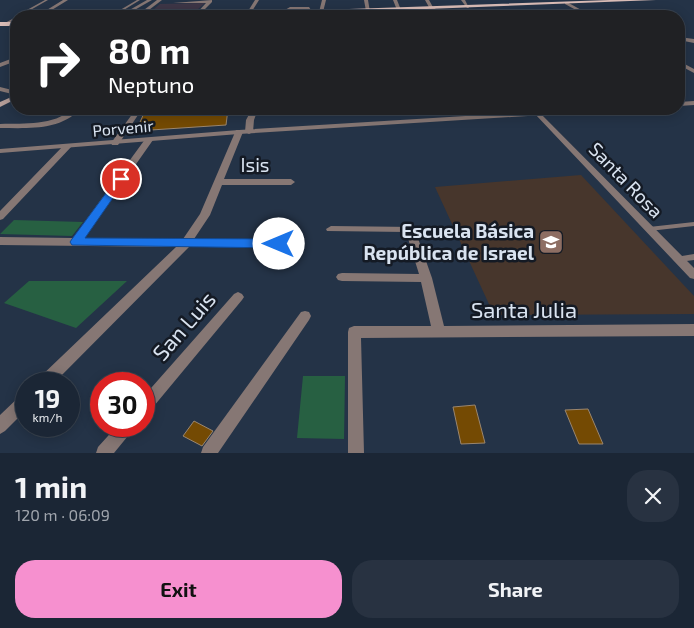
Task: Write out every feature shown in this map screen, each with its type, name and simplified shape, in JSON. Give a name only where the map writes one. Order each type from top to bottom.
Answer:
[{"type":"main road","points":[[384,10],[653,0]]},
{"type":"street","points":[[49,10],[66,0]]},
{"type":"street","points":[[133,10],[150,0]]},
{"type":"street","points":[[147,10],[160,0]]},
{"type":"street","points":[[395,0],[399,9]]},
{"type":"street","points":[[427,0],[432,8]]},
{"type":"street","points":[[463,0],[468,7]]},
{"type":"street","points":[[175,3],[211,1]]},
{"type":"street","points":[[202,10],[211,1]]},
{"type":"street","points":[[566,3],[579,10]]},
{"type":"street","points":[[0,126],[58,122],[72,115]]},
{"type":"street","points":[[115,142],[135,115]]},
{"type":"street","points":[[55,372],[185,244],[206,215],[253,115]]},
{"type":"street","name":"Porvenir","points":[[0,152],[480,115]]},
{"type":"street","name":"Santa Rosa","points":[[539,115],[694,275]]},
{"type":"street","points":[[76,242],[149,140]]},
{"type":"street","points":[[0,217],[68,146]]},
{"type":"street","name":"Isis","points":[[220,182],[291,182]]},
{"type":"street","points":[[332,229],[410,229],[426,278],[439,331]]},
{"type":"street","points":[[0,241],[279,244]]},
{"type":"street","points":[[342,278],[426,278]]},
{"type":"street","name":"San Luis","points":[[155,394],[238,297]]},
{"type":"street","points":[[209,453],[304,316]]},
{"type":"street","name":"Santa Julia","points":[[356,453],[354,332],[694,330]]},
{"type":"street","points":[[0,426],[15,411]]},
{"type":"street","points":[[104,453],[118,437]]},
{"type":"lane","points":[[29,10],[47,0]]},
{"type":"lane","points":[[122,10],[139,0]]},
{"type":"lane","points":[[289,10],[293,8],[308,8],[308,10]]},
{"type":"lane","points":[[649,228],[694,224]]},
{"type":"lane","points":[[679,259],[694,257]]},
{"type":"shaded area","points":[[205,3],[197,10],[153,10],[160,4]]},
{"type":"shaded area","points":[[475,9],[476,10],[444,10]]},
{"type":"shaded area","name":"Escuela Básica República de Israel","points":[[581,175],[694,296],[694,314],[494,315],[435,187]]},
{"type":"green space","points":[[14,220],[83,222],[72,236],[0,234]]},
{"type":"green space","points":[[29,281],[127,281],[76,328],[4,303]]},
{"type":"green space","points":[[303,376],[345,376],[344,439],[297,438]]},
{"type":"building","points":[[143,115],[227,115],[226,125],[136,131]]},
{"type":"building","points":[[475,405],[485,443],[461,444],[453,407]]},
{"type":"building","points":[[588,409],[603,444],[579,444],[565,410]]},
{"type":"building","points":[[194,421],[213,431],[202,446],[183,436]]},
{"type":"place","name":"Escuela Básica República de Israel","points":[[551,242]]},
{"type":"route","points":[[121,179],[76,242],[279,244]]}]
